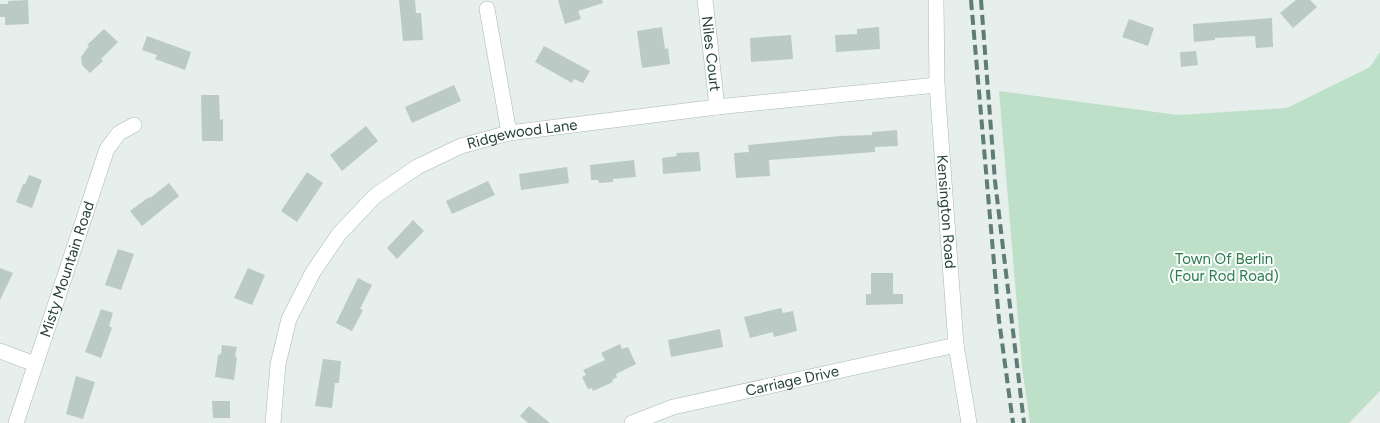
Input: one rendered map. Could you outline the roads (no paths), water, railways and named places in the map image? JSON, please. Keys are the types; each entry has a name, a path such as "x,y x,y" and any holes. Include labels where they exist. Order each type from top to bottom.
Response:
{"street":[{"name":"Niles Court","path":"705,0 718,108"},
{"name":"Kensington Road","path":"936,0 937,86 956,345 969,423"},
{"path":"487,8 509,133"},
{"name":"Ridgewood Lane","path":"273,423 278,364 289,320 313,272 338,234 375,196 417,167 461,146 509,133 718,108 937,86"},
{"name":"Misty Mountain Road","path":"16,423 107,149 120,133 134,125"},
{"name":"Carriage Drive","path":"632,423 673,407 956,345"},
{"path":"0,351 35,364"}],"railway":[{"path":"971,0 999,320 1013,423"},
{"path":"981,0 995,181 1024,423"}],"park label":[{"name":"Town Of Berlin (Four Rod Road)","path":"1224,268"}]}
